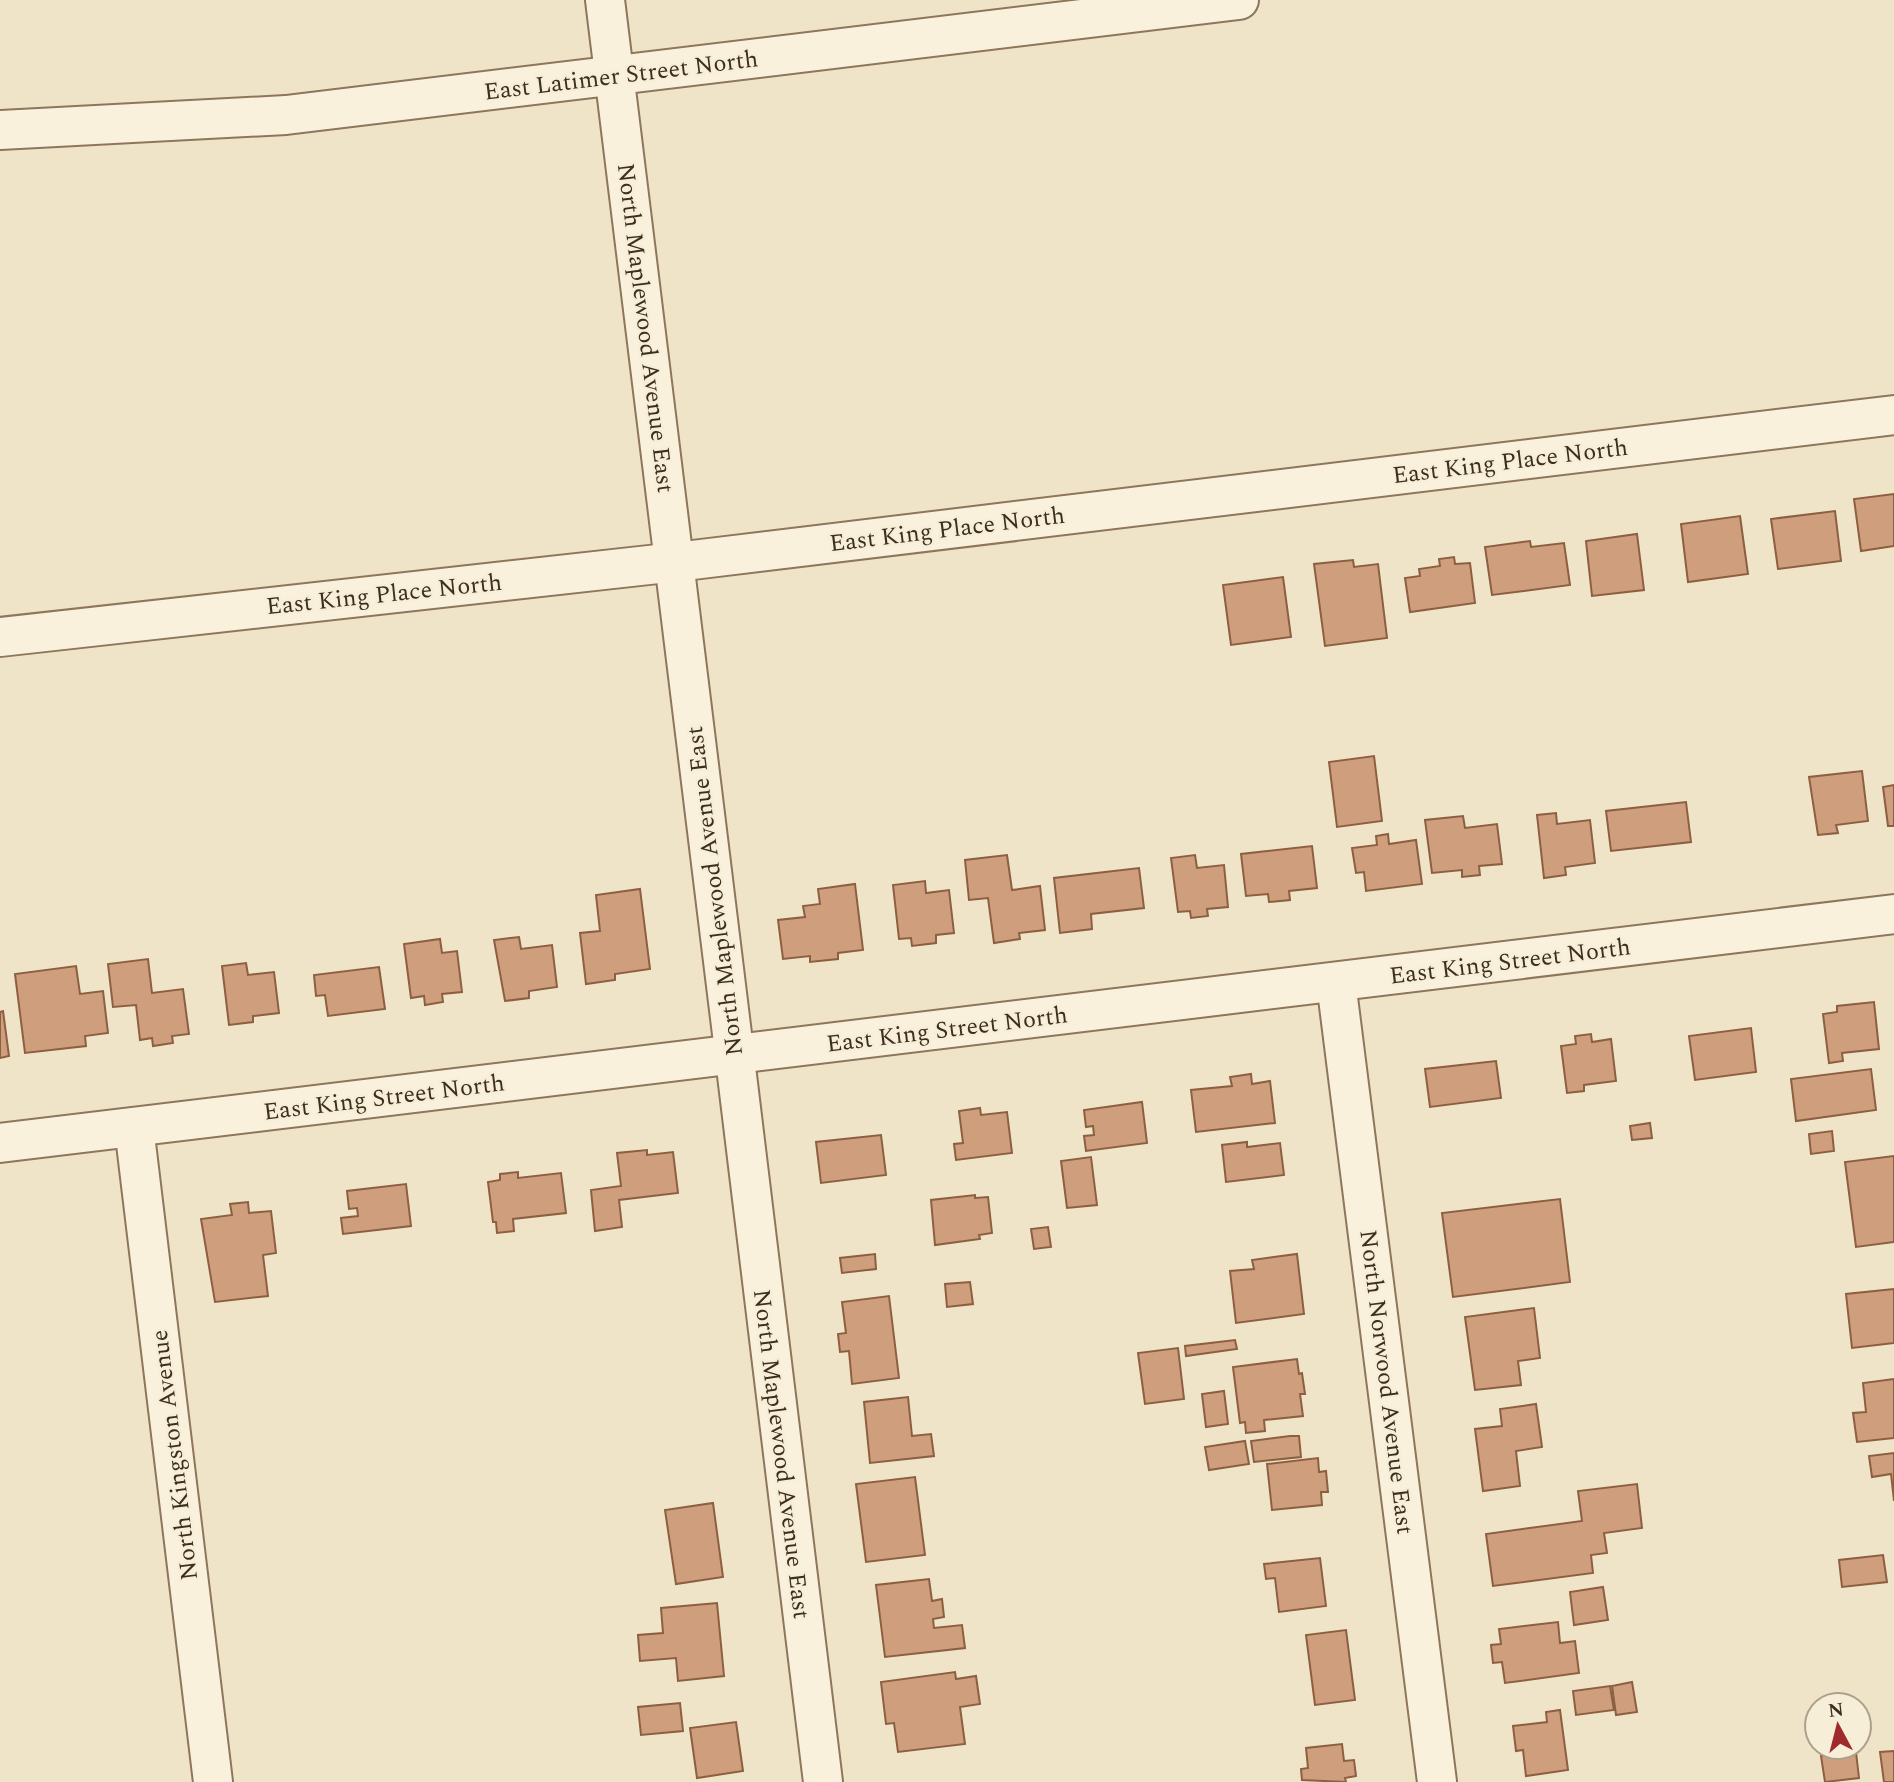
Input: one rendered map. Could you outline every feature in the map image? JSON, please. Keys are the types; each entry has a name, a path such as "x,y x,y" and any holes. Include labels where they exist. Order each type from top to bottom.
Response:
{"street":[{"name":"North Maplewood Avenue East","path":"605,0 676,562 733,1055 823,1782"},
{"name":"East Latimer Street North","path":"0,130 286,115 1240,0"},
{"name":"East King Place North","path":"0,637 676,562 1894,415"},
{"name":"East King Street North","path":"0,1143 1894,914"},
{"name":"North Norwood Avenue East","path":"1336,982 1437,1782"},
{"name":"North Kingston Avenue","path":"134,1127 213,1782"}],"building":[{"path":"1894,494 1894,546 1861,551 1854,499"},
{"path":"1835,511 1841,561 1778,569 1771,519"},
{"path":"1740,516 1748,574 1688,582 1681,524"},
{"path":"1637,534 1644,590 1592,596 1586,541"},
{"path":"1530,541 1531,547 1564,543 1570,585 1492,595 1485,547"},
{"path":"1454,557 1455,564 1470,563 1475,603 1410,612 1405,578 1420,576 1419,569 1440,566 1439,559"},
{"path":"1353,560 1354,567 1378,564 1387,638 1325,646 1314,564"},
{"path":"1283,577 1291,637 1231,645 1223,585"},
{"path":"1374,756 1382,821 1337,827 1329,762"},
{"path":"1862,771 1868,821 1836,825 1838,833 1818,835 1809,777"},
{"path":"1894,785 1894,826 1888,826 1883,787"},
{"path":"1686,802 1691,842 1611,851 1606,811"},
{"path":"1556,813 1557,824 1590,820 1595,863 1565,867 1566,875 1544,878 1537,815"},
{"path":"1463,816 1465,828 1497,824 1502,864 1479,866 1480,875 1462,877 1462,870 1432,873 1425,820"},
{"path":"1388,834 1389,844 1416,840 1422,884 1366,891 1364,872 1356,873 1352,848 1377,845 1376,836"},
{"path":"1312,846 1317,888 1289,891 1290,900 1269,902 1268,894 1246,896 1241,854"},
{"path":"1007,855 1012,890 1040,886 1045,930 1019,933 1020,939 994,943 988,898 969,900 965,860"},
{"path":"1195,855 1197,868 1224,865 1228,907 1207,909 1208,916 1191,918 1190,911 1178,912 1171,858"},
{"path":"1139,868 1144,908 1091,914 1092,929 1060,933 1054,878"},
{"path":"925,881 926,893 949,890 954,933 936,935 936,943 912,946 911,938 899,939 893,885"},
{"path":"855,884 863,950 838,953 838,959 810,962 810,956 783,959 778,920 805,917 803,906 820,904 818,889"},
{"path":"640,889 650,969 615,974 615,980 586,984 580,933 600,931 596,895"},
{"path":"519,937 521,949 552,945 557,987 529,991 529,998 505,1001 494,940"},
{"path":"440,939 442,953 457,951 462,992 442,994 443,1002 425,1005 424,996 411,998 404,944"},
{"path":"148,959 152,993 183,989 189,1034 172,1036 173,1043 153,1046 152,1038 140,1040 136,1005 113,1007 108,964"},
{"path":"246,963 248,975 274,972 279,1013 253,1016 253,1022 229,1025 222,966"},
{"path":"76,966 80,994 103,991 108,1033 85,1036 86,1046 25,1053 15,974"},
{"path":"379,967 385,1009 328,1016 325,995 316,996 314,975"},
{"path":"1874,1002 1879,1049 1842,1053 1843,1061 1829,1063 1823,1014 1837,1012 1837,1006"},
{"path":"3,1011 9,1056 0,1058 0,1012"},
{"path":"1751,1028 1756,1072 1695,1080 1689,1036"},
{"path":"1591,1034 1592,1042 1611,1039 1616,1081 1584,1085 1584,1091 1567,1093 1561,1046 1576,1044 1575,1036"},
{"path":"1496,1061 1501,1098 1430,1107 1425,1069"},
{"path":"1871,1069 1876,1110 1796,1121 1791,1079"},
{"path":"1251,1074 1252,1084 1270,1081 1275,1123 1196,1132 1191,1090 1232,1086 1230,1077"},
{"path":"1142,1102 1147,1143 1086,1151 1084,1136 1094,1135 1093,1126 1086,1127 1084,1110"},
{"path":"980,1108 981,1115 1007,1112 1012,1153 956,1160 954,1144 963,1143 959,1111"},
{"path":"1650,1123 1652,1138 1632,1140 1630,1126"},
{"path":"1832,1131 1834,1151 1811,1154 1809,1134"},
{"path":"881,1135 886,1175 821,1183 816,1142"},
{"path":"1247,1142 1247,1147 1280,1143 1284,1175 1226,1182 1222,1145"},
{"path":"647,1150 647,1155 673,1152 678,1193 619,1200 622,1227 595,1231 591,1190 621,1186 617,1153"},
{"path":"1894,1156 1894,1242 1856,1247 1845,1162"},
{"path":"1091,1157 1097,1205 1067,1208 1061,1161"},
{"path":"518,1172 518,1178 561,1173 566,1213 513,1219 514,1231 497,1233 488,1182 500,1180 500,1174"},
{"path":"406,1184 411,1226 343,1234 341,1218 358,1216 357,1208 349,1209 347,1191"},
{"path":"975,1195 975,1198 988,1197 992,1233 979,1235 980,1239 935,1245 931,1200"},
{"path":"1560,1199 1570,1282 1453,1297 1442,1213"},
{"path":"248,1202 249,1213 271,1211 276,1253 263,1255 268,1296 215,1302 201,1219 232,1215 230,1204"},
{"path":"1048,1227 1051,1247 1034,1249 1031,1229"},
{"path":"875,1254 876,1269 842,1273 840,1258"},
{"path":"1297,1254 1304,1314 1236,1323 1230,1271 1254,1269 1252,1260"},
{"path":"970,1282 973,1304 947,1307 945,1284"},
{"path":"1894,1289 1894,1343 1852,1348 1846,1294"},
{"path":"889,1296 899,1378 852,1384 849,1351 840,1352 838,1334 846,1333 842,1302"},
{"path":"1534,1308 1540,1358 1518,1361 1521,1385 1475,1390 1465,1317"},
{"path":"1235,1340 1237,1349 1186,1356 1185,1346"},
{"path":"1178,1348 1184,1399 1145,1404 1138,1353"},
{"path":"1297,1359 1305,1394 1300,1394 1303,1416 1264,1420 1265,1431 1246,1433 1245,1422 1240,1423 1233,1367"},
{"path":"1894,1379 1894,1438 1857,1442 1853,1413 1866,1412 1863,1383"},
{"path":"1224,1391 1228,1424 1206,1427 1202,1394"},
{"path":"908,1397 912,1436 931,1434 934,1456 870,1463 864,1402"},
{"path":"1536,1404 1542,1447 1516,1451 1520,1486 1483,1491 1475,1429 1502,1426 1500,1409"},
{"path":"1299,1436 1301,1457 1254,1462 1251,1441"},
{"path":"1245,1441 1249,1464 1209,1470 1205,1447"},
{"path":"1894,1453 1894,1501 1891,1474 1872,1477 1869,1456"},
{"path":"1318,1458 1319,1472 1326,1471 1328,1492 1321,1492 1322,1505 1272,1510 1267,1464"},
{"path":"915,1477 925,1555 866,1562 856,1484"},
{"path":"1637,1484 1642,1528 1604,1533 1607,1553 1591,1555 1593,1573 1493,1586 1486,1534 1582,1521 1578,1491"},
{"path":"713,1503 723,1577 676,1584 665,1510"},
{"path":"1883,1555 1887,1582 1842,1587 1839,1560"},
{"path":"1320,1558 1326,1606 1279,1612 1275,1578 1266,1579 1264,1564"},
{"path":"929,1579 932,1601 942,1599 944,1617 933,1619 934,1628 962,1625 965,1648 885,1657 876,1585"},
{"path":"1603,1587 1608,1620 1574,1625 1570,1592"},
{"path":"717,1603 724,1676 678,1681 676,1658 640,1661 638,1635 663,1633 661,1608"},
{"path":"1558,1622 1560,1643 1575,1641 1579,1673 1505,1683 1502,1662 1493,1663 1491,1645 1501,1644 1499,1629"},
{"path":"1346,1630 1355,1700 1315,1705 1306,1635"},
{"path":"955,1672 956,1679 976,1676 980,1704 960,1707 965,1744 898,1752 894,1723 886,1724 881,1682"},
{"path":"1632,1682 1637,1712 1616,1715 1612,1686"},
{"path":"1610,1686 1614,1710 1576,1715 1573,1691"},
{"path":"680,1703 683,1731 641,1735 638,1707"},
{"path":"1560,1710 1568,1770 1526,1776 1523,1750 1516,1751 1513,1726 1547,1722 1546,1712"},
{"path":"736,1722 743,1771 697,1778 690,1728"},
{"path":"1342,1744 1344,1761 1354,1760 1356,1776 1345,1778 1346,1782 1302,1780 1301,1769 1308,1768 1306,1748"},
{"path":"1894,1751 1894,1782 1884,1782 1880,1752"},
{"path":"1822,1761 1857,1761 1859,1778 1825,1782"}]}
